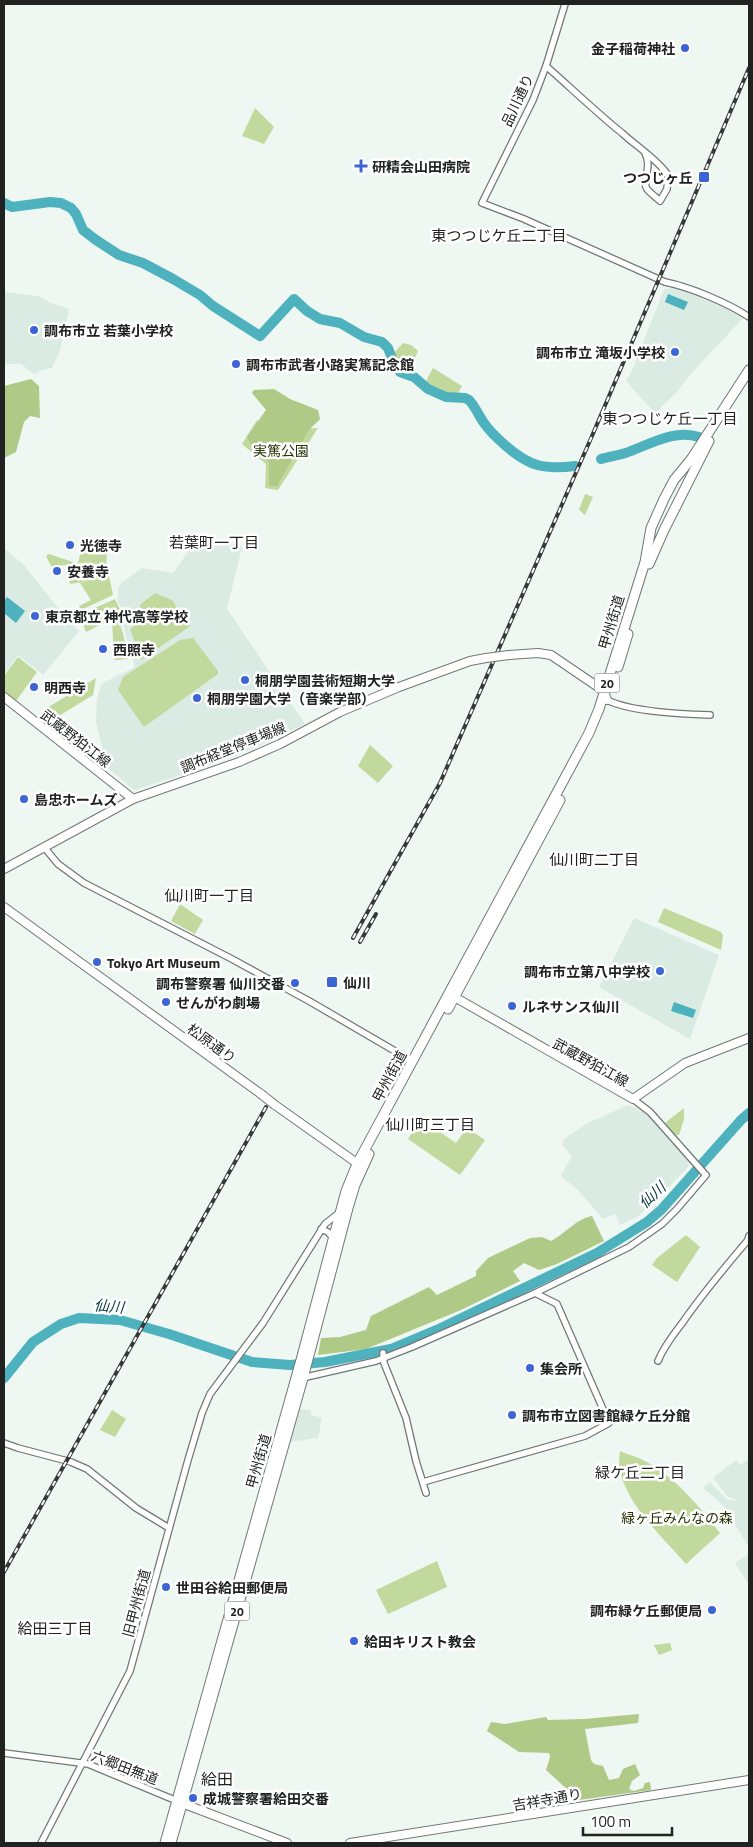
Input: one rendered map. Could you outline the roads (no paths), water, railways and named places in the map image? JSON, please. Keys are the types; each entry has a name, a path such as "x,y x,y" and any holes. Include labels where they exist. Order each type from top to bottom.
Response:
{"highway":[{"name":"甲州街道","path":"606,696 645,562 652,528 664,499 671,484 692,458 749,370"},
{"name":"甲州街道","path":"305,1358 339,1213 346,1191 583,757 606,696 658,542 707,445 749,380"},
{"name":"甲州街道","path":"171,1843 180,1802 360,1166 412,1061 452,995"},
{"name":"甲州街道","path":"165,1843 180,1802"}],"main road":[{"name":"調布経堂停車場線","path":"4,869 133,799 239,762 280,744 340,712 399,687 470,661 529,653 551,656 606,696"},
{"name":"武蔵野狛江線","path":"4,697 133,799"},
{"name":"松原通り","path":"4,907 360,1166"},
{"name":"武蔵野狛江線","path":"452,995 633,1099 686,1062 749,1038"},
{"name":"吉祥寺通り","path":"350,1843 749,1780"},
{"path":"180,1802 287,1843"}],"street":[{"name":"品川通り","path":"565,4 546,66 533,100 482,203 524,219 654,278 676,284 731,307 749,317"},
{"path":"546,66 645,153 654,158 668,175 667,189 660,201 646,188 645,183 649,164 645,153"},
{"path":"606,696 623,706 710,716"},
{"path":"44,847 58,864 84,884 230,958 412,1061"},
{"path":"300,1375 383,1356 535,1293 629,1247 646,1236 677,1209 705,1174 650,1112 633,1099"},
{"path":"333,1238 328,1232 321,1229 329,1219 348,1208"},
{"name":"旧甲州街道","path":"40,1843 130,1671 202,1413 210,1394 232,1362 263,1323 321,1229"},
{"path":"658,1360 691,1309 748,1240 749,1236"},
{"path":"423,1482 585,1436 609,1423 557,1304 535,1293"},
{"path":"383,1356 406,1418 426,1493"},
{"path":"4,1443 71,1462 87,1469 136,1508 169,1528"},
{"name":"六郷田無道","path":"4,1753 88,1764 180,1802"}],"water":[{"path":"668,294 688,302 684,310 665,302"},
{"path":"7,597 25,611 16,623 4,613 4,601"},
{"path":"674,1002 696,1010 693,1018 671,1011"}],"waterway":[{"path":"4,203 12,207 50,202 61,203 71,208 76,214 83,230 96,240 119,255 143,263 173,279 260,336 294,299 307,311 320,319 340,323 364,337 382,342 388,348 394,364 400,372 414,377 428,389 446,397 469,400 491,432 522,458 546,467 575,466"},
{"path":"601,459 628,452 673,436 690,435 699,437"},
{"name":"仙川","path":"4,1378 33,1342 61,1324 79,1318 120,1320 169,1334 252,1362 290,1365 325,1362 391,1349 441,1328 597,1253 647,1222 661,1210 749,1113"}],"railway":[{"path":"353,938 440,783 592,436 749,68"},
{"path":"360,942 376,914"},
{"path":"4,1572 266,1107"}],"place":[{"name":"金子稲荷神社","path":"685,48"},
{"name":"研精会山田病院","path":"361,166"},
{"name":"つつじヶ丘","path":"704,177"},
{"name":"調布市立 若葉小学校","path":"34,330"},
{"name":"調布市立 滝坂小学校","path":"675,352"},
{"name":"調布市武者小路実篤記念館","path":"236,364"},
{"name":"光徳寺","path":"70,545"},
{"name":"安養寺","path":"57,571"},
{"name":"東京都立 神代高等学校","path":"35,616"},
{"name":"西照寺","path":"103,649"},
{"name":"桐朋学園芸術短期大学","path":"245,680"},
{"name":"明西寺","path":"34,687"},
{"name":"桐朋学園大学（音楽学部）","path":"197,698"},
{"name":"島忠ホームズ","path":"24,799"},
{"name":"Tokyo Art Museum","path":"97,962"},
{"name":"調布市立第八中学校","path":"660,971"},
{"name":"仙川","path":"332,982"},
{"name":"調布警察署 仙川交番","path":"295,983"},
{"name":"せんがわ劇場","path":"166,1002"},
{"name":"ルネサンス仙川","path":"512,1006"},
{"name":"集会所","path":"530,1368"},
{"name":"調布市立図書館緑ケ丘分館","path":"512,1415"},
{"name":"世田谷給田郵便局","path":"166,1587"},
{"name":"調布緑ケ丘郵便局","path":"712,1610"},
{"name":"給田キリスト教会","path":"354,1641"},
{"name":"成城警察署給田交番","path":"193,1798"}],"district":[{"name":"東つつじケ丘二丁目","path":"499,235"},
{"name":"東つつじケ丘一丁目","path":"670,418"},
{"name":"若葉町一丁目","path":"214,542"},
{"name":"仙川町二丁目","path":"594,859"},
{"name":"仙川町一丁目","path":"209,895"},
{"name":"仙川町三丁目","path":"430,1124"},
{"name":"緑ケ丘二丁目","path":"640,1472"},
{"name":"給田三丁目","path":"55,1628"},
{"name":"給田","path":"217,1779"}],"park label":[{"name":"実篤公園","path":"281,450"},
{"name":"緑ヶ丘みんなの森","path":"677,1517"}]}
